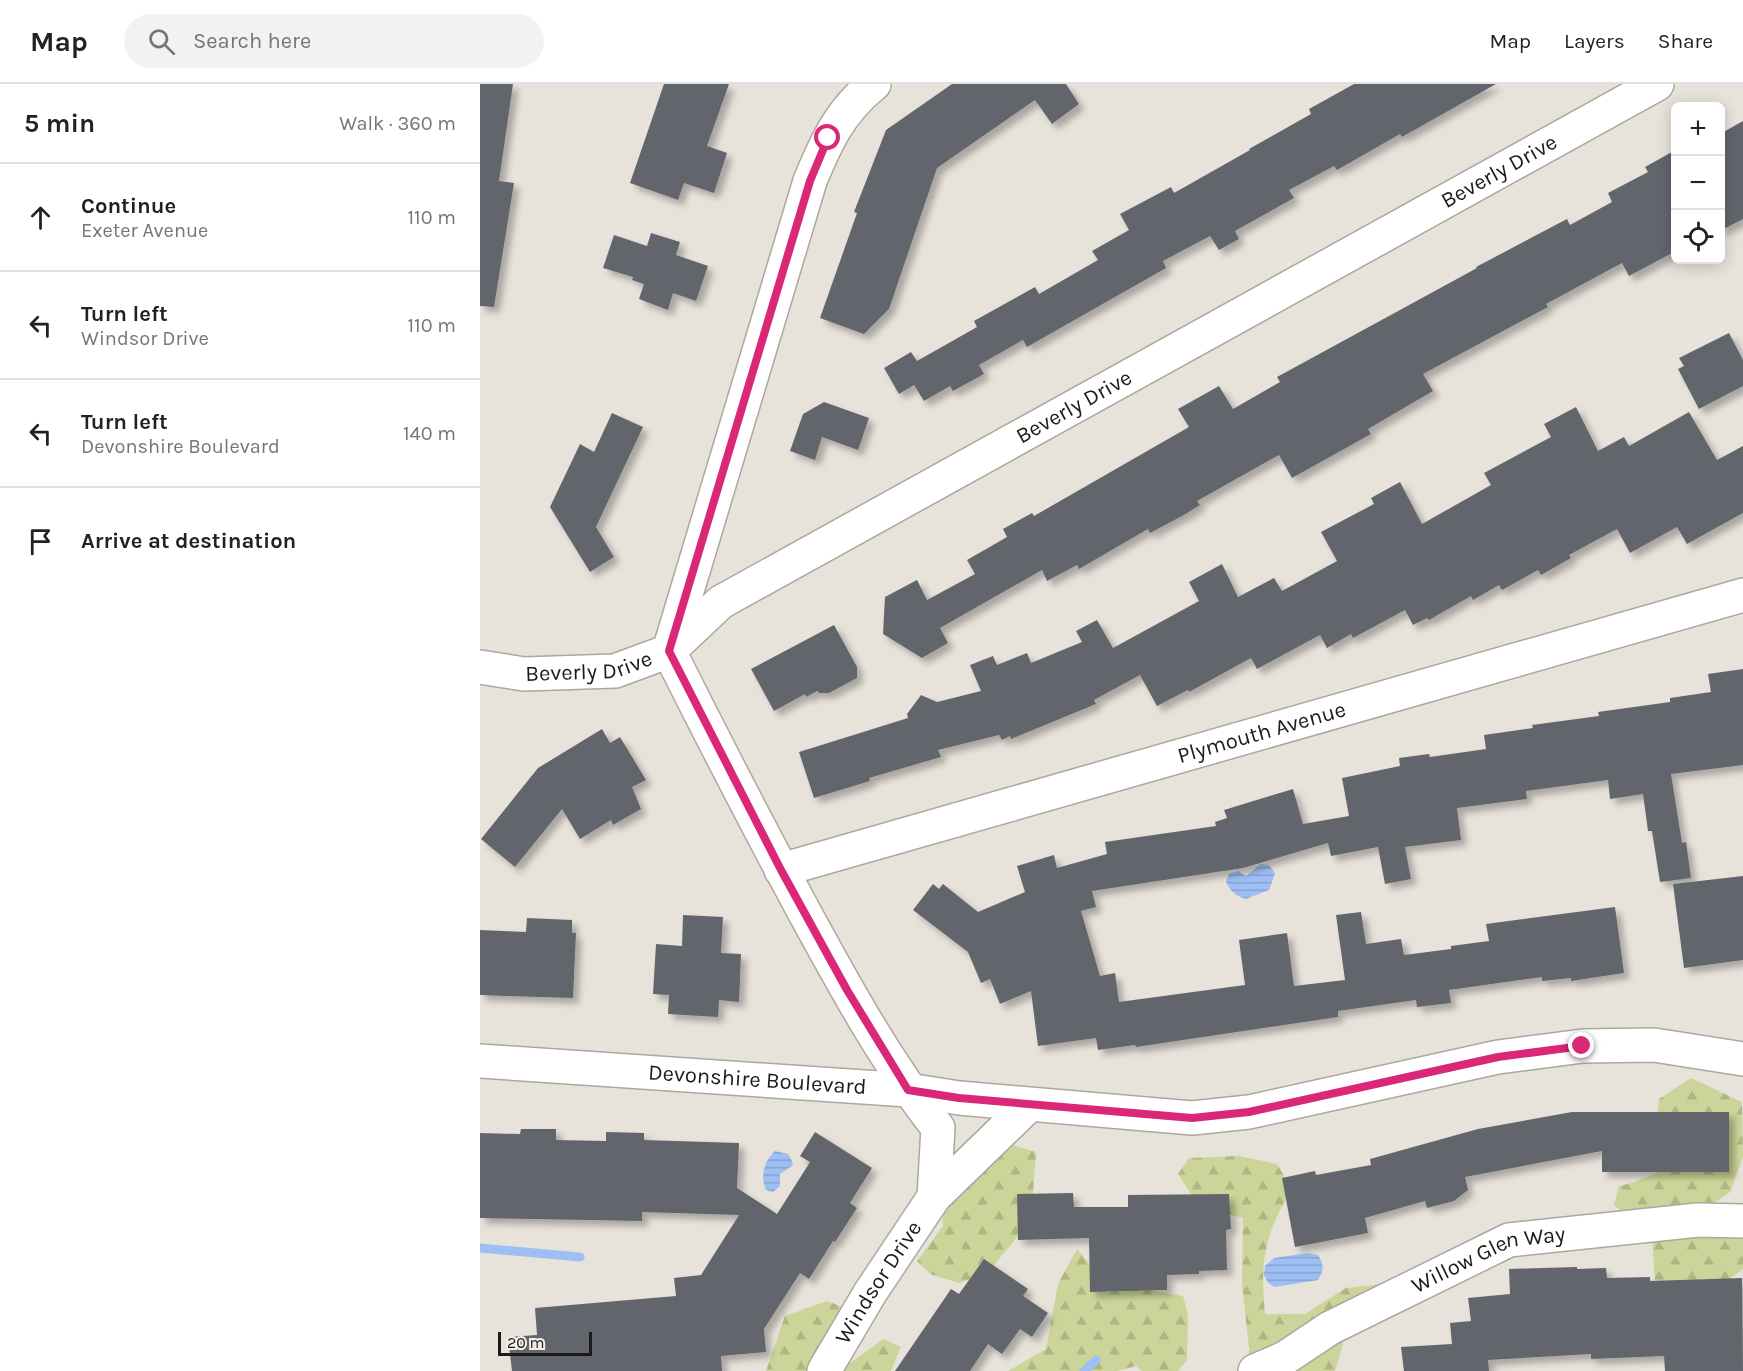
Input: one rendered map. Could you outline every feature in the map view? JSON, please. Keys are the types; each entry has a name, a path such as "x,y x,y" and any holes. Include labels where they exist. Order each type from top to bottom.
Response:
{"street":[{"path":"669,651 810,181 828,138 858,96 874,84"},
{"name":"Beverly Drive","path":"480,667 524,674 615,672 669,651 721,602 1658,84"},
{"name":"Plymouth Avenue","path":"781,870 1743,595"},
{"name":"Windsor Drive","path":"669,651 781,870 847,990 908,1090 938,1128 934,1197"},
{"name":"Devonshire Boulevard","path":"480,1060 908,1090 1029,1105 1192,1118 1249,1112 1498,1057 1582,1046 1654,1045 1743,1059"},
{"name":"Windsor Drive","path":"824,1371 870,1293 934,1197 1029,1105"},
{"name":"Willow Glen Way","path":"1255,1371 1285,1358 1330,1328 1509,1240 1698,1220 1743,1221"}],"green space":[{"path":"1691,1078 1742,1102 1743,1157 1730,1192 1707,1208 1743,1234 1743,1269 1713,1291 1656,1296 1652,1237 1614,1205 1619,1186 1679,1164 1655,1138 1659,1099"},
{"path":"1012,1145 1036,1152 1031,1220 986,1275 959,1283 930,1274 917,1261 943,1226 942,1205"},
{"path":"1239,1156 1277,1164 1292,1189 1275,1220 1266,1249 1263,1279 1265,1314 1305,1314 1346,1288 1381,1284 1384,1314 1358,1334 1342,1307 1329,1313 1343,1344 1335,1371 1262,1371 1250,1357 1242,1284 1243,1218 1199,1206 1178,1174 1189,1158"},
{"path":"1077,1249 1105,1282 1183,1296 1188,1315 1187,1360 1178,1371 1142,1371 1136,1366 1117,1371 1008,1371 1046,1349 1058,1284"},
{"path":"827,1301 858,1313 850,1363 883,1339 901,1347 891,1371 766,1371 785,1316"}],"water":[{"path":"1261,864 1269,865 1275,873 1269,890 1246,899 1232,891 1226,882 1229,874 1238,871 1246,876"},
{"path":"775,1151 788,1154 793,1163 780,1174 780,1186 773,1192 766,1190 763,1174 768,1159"},
{"path":"1308,1253 1318,1255 1321,1262 1322,1270 1318,1280 1275,1287 1268,1283 1264,1275 1265,1266 1274,1258"}],"building":[{"path":"480,84 513,84 499,181 514,183 494,307 480,306"},
{"path":"664,84 729,84 707,146 727,153 714,193 684,183 678,200 630,183"},
{"path":"952,84 1066,84 1079,104 1052,124 1035,100 937,168 889,309 864,334 820,318 857,213 854,212 886,130"},
{"path":"1354,84 1496,84 1402,137 1400,134 1337,170 1334,166 1289,190 1294,198 1235,231 1239,239 1219,250 1210,236 1163,261 1166,268 1027,347 1023,340 979,365 984,374 953,391 950,386 924,401 914,385 899,394 884,368 911,352 917,361 977,327 974,321 1035,287 1039,294 1098,260 1092,251 1129,230 1120,214 1171,187 1174,193 1311,114 1309,109"},
{"path":"1743,121 1743,219 1725,228 1725,156 1725,131"},
{"path":"1671,153 1671,254 1629,276 1622,263 1546,304 1548,307 1423,374 1433,391 1368,429 1371,434 1292,478 1279,455 1197,501 1200,505 1184,515 1150,533 1148,529 1079,569 1077,565 1047,581 1042,570 940,628 948,643 922,658 883,634 885,597 917,580 927,600 975,574 967,560 1007,537 1003,529 1032,513 1034,516 1189,427 1178,409 1219,386 1233,409 1280,382 1277,377 1476,267 1567,219 1570,225 1612,202 1608,193 1648,172 1645,167"},
{"path":"651,233 680,242 676,255 708,266 696,301 673,293 668,310 639,299 644,284 632,280 633,277 603,268 614,235 647,246"},
{"path":"1729,333 1743,360 1743,386 1699,409 1678,369 1684,366 1679,358"},
{"path":"824,402 869,418 858,450 822,437 815,460 790,451 803,414"},
{"path":"1576,407 1598,451 1624,437 1629,446 1689,412 1717,460 1743,446 1743,513 1687,544 1677,527 1630,553 1617,529 1569,555 1571,558 1541,575 1538,570 1502,590 1499,585 1473,600 1471,596 1429,620 1427,618 1413,625 1405,610 1353,638 1351,634 1327,648 1320,635 1257,669 1251,658 1189,692 1188,690 1157,706 1140,675 1094,700 1096,704 1011,739 1010,736 1002,740 999,735 938,750 941,757 869,778 870,781 814,798 799,752 908,718 907,714 921,695 937,702 981,691 970,665 993,656 997,665 1027,653 1031,663 1082,642 1076,631 1097,620 1113,648 1199,601 1189,582 1222,564 1238,597 1274,578 1282,591 1337,561 1321,532 1374,504 1371,498 1400,482 1422,524 1491,485 1484,473 1551,437 1544,424"},
{"path":"612,413 643,427 596,527 614,557 590,572 550,507 580,444 594,452"},
{"path":"834,625 857,667 857,678 829,693 817,691 806,697 805,694 774,711 751,669"},
{"path":"1743,669 1743,765 1671,774 1682,843 1686,842 1691,878 1660,882 1652,831 1648,831 1643,794 1610,799 1608,780 1526,791 1527,799 1457,808 1461,840 1405,847 1411,879 1385,884 1378,847 1331,856 1328,843 1243,868 1092,891 1096,907 1081,911 1100,976 1115,973 1119,1002 1245,985 1239,940 1287,933 1294,986 1345,980 1336,915 1361,912 1366,944 1401,939 1404,955 1489,941 1486,924 1615,907 1624,973 1571,981 1571,978 1542,981 1542,977 1449,990 1451,1003 1417,1007 1416,1000 1338,1011 1338,1017 1136,1047 1135,1045 1098,1050 1096,1038 1038,1046 1031,991 1000,1004 990,979 981,983 968,952 913,910 933,884 939,889 943,884 978,912 1025,892 1017,866 1054,855 1057,868 1107,854 1105,842 1216,826 1215,822 1227,818 1224,810 1293,789 1303,824 1349,816 1342,778 1400,766 1399,758 1429,754 1430,757 1486,749 1484,735 1533,728 1532,725 1599,716 1598,712 1670,702 1670,698 1711,692 1708,674"},
{"path":"602,729 610,743 620,737 646,780 632,787 641,809 613,825 611,820 580,839 562,809 515,867 481,839 538,768"},
{"path":"1743,876 1743,960 1684,968 1673,884"},
{"path":"683,915 723,917 721,953 741,954 739,1002 719,1000 718,1017 668,1014 669,995 653,994 656,944 682,946"},
{"path":"527,918 572,920 572,933 576,933 573,998 480,995 480,930 526,932"},
{"path":"1572,1112 1729,1112 1729,1172 1602,1172 1602,1151 1465,1177 1468,1190 1454,1201 1427,1208 1425,1201 1365,1218 1368,1233 1295,1247 1282,1178 1315,1171 1316,1175 1371,1165 1370,1159 1478,1129"},
{"path":"521,1129 556,1129 556,1140 606,1141 606,1132 644,1133 644,1140 739,1143 737,1188 777,1214 810,1162 800,1156 815,1132 872,1168 850,1203 857,1208 835,1242 833,1241 809,1279 800,1273 764,1329 766,1352 721,1356 722,1371 512,1371 508,1337 537,1335 535,1308 676,1296 674,1278 701,1275 739,1215 642,1212 642,1221 480,1218 480,1133 520,1134"},
{"path":"1073,1193 1074,1207 1128,1207 1128,1195 1229,1194 1231,1229 1226,1230 1227,1270 1167,1275 1167,1290 1090,1292 1089,1238 1018,1240 1017,1194"},
{"path":"984,1259 1028,1289 1023,1296 1048,1313 1032,1337 1020,1329 1002,1354 988,1344 970,1371 895,1371 951,1289 959,1294"},
{"path":"1577,1267 1577,1269 1606,1268 1607,1278 1650,1277 1650,1281 1742,1278 1743,1371 1665,1371 1664,1356 1591,1359 1591,1354 1488,1360 1489,1371 1404,1371 1401,1347 1452,1344 1450,1323 1471,1321 1468,1298 1510,1294 1509,1269"}],"waterway":[{"path":"480,1248 580,1257"},
{"path":"1084,1371 1096,1360"}],"route":[{"path":"828,138 810,181 669,651 747,807 812,927 847,990 908,1090 959,1098 1192,1118 1249,1112 1498,1057 1582,1046"}]}
